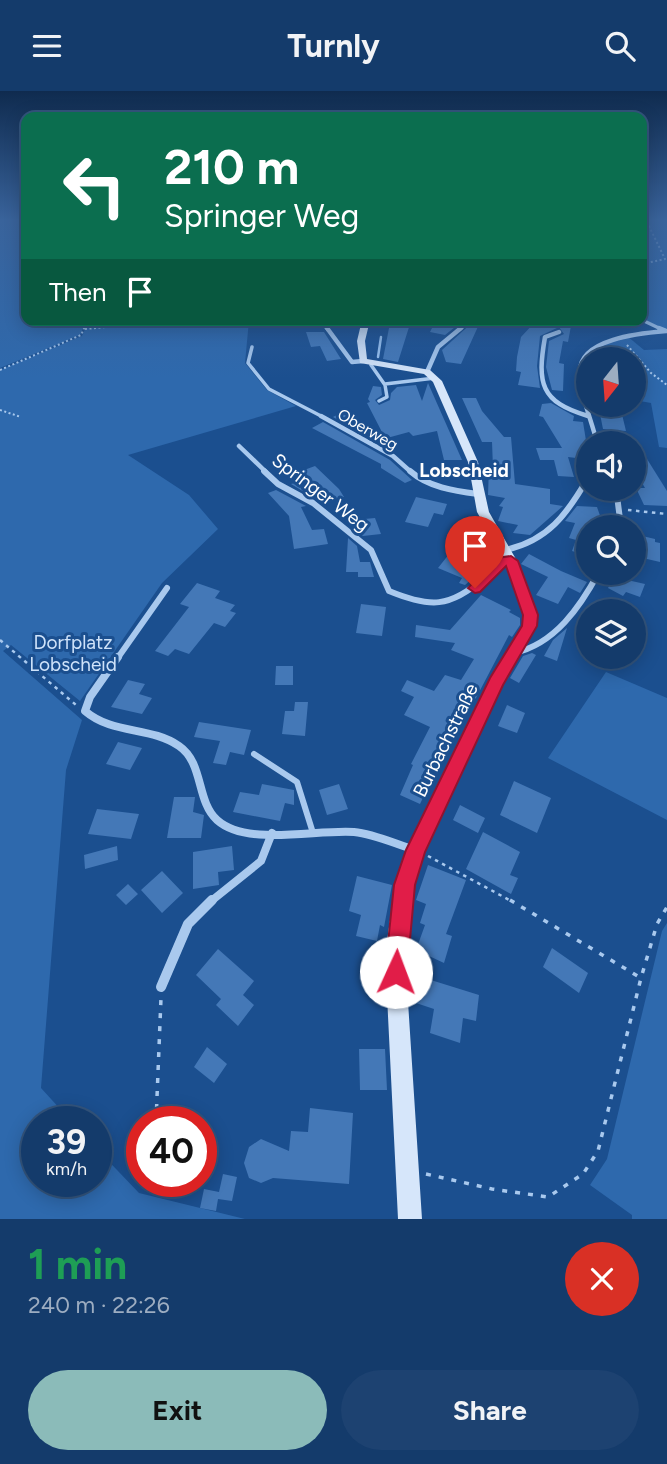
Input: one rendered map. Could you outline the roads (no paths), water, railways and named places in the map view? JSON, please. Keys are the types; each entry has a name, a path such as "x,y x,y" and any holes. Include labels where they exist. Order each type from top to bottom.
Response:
{"street":[{"path":"647,322 666,331"},
{"path":"325,326 352,362 431,375 438,347 464,326"},
{"path":"365,326 362,341 367,363"},
{"path":"598,347 615,339 666,331"},
{"path":"559,332 545,337 542,355 544,393 556,406 576,412"},
{"name":"Burbachstraße","path":"410,1219 396,955 404,885 415,850 513,653 530,626 530,615 508,556 483,512 473,462 431,375"},
{"name":"Oberweg","path":"321,416 393,456 418,478 449,490 478,494"},
{"name":"Springer Weg","path":"239,446 278,484 313,503 371,550 389,591 409,601 433,605 454,602 475,588 508,556 539,539 565,519 576,499"},
{"path":"513,653 525,652 571,619 591,585"},
{"path":"167,588 90,697 85,711 94,721 109,729 170,741 182,747 202,780 215,818 233,830 272,833 356,832 415,850"},
{"path":"162,987 192,918 256,869 271,844 272,833"}],"lane":[{"path":"253,347 248,363 269,389 321,416"},
{"path":"367,363 385,384 387,397 379,401"},
{"path":"385,384 431,375"},
{"path":"254,754 297,782 313,833"}],"waterway":[{"path":"378,357 381,337"}],"district":[{"name":"Lobscheid","path":"464,470"}],"park label":[{"name":"Dorfplatz Lobscheid","path":"73,653"}]}
